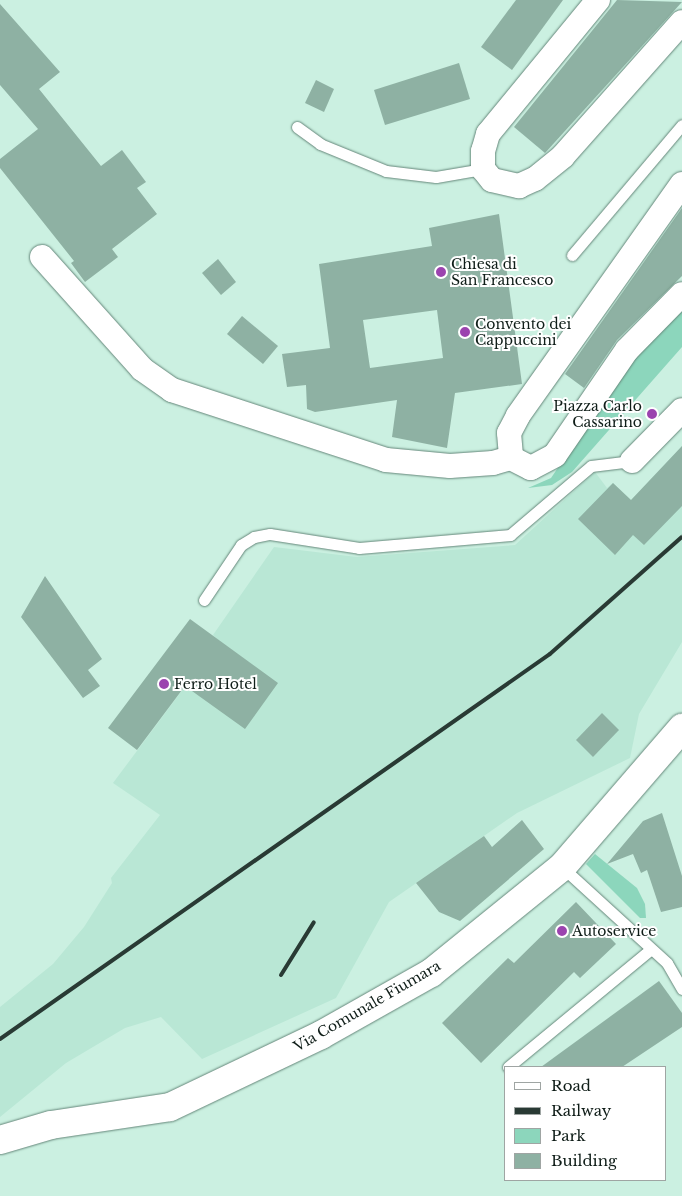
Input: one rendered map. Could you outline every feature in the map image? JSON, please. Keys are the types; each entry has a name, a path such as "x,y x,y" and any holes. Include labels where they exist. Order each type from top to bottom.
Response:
{"street":[{"path":"598,0 488,134 483,151 483,169 492,180 504,185 519,186 535,179 610,107 682,22"},
{"path":"511,458 509,433 518,416 682,184"},
{"path":"42,257 142,369 172,390 386,460 450,466 493,463 511,458 531,468 555,456 627,350 682,294"},
{"path":"632,461 682,410"},
{"name":"Via Comunale Fiumara","path":"0,1140 51,1125 170,1107 312,1039 431,972 562,867 682,728"}],"lane":[{"path":"572,255 682,124"},
{"path":"298,128 320,144 386,171 436,177 483,169"},
{"path":"204,600 242,545 254,537 270,534 360,548 510,535 591,466 632,461"},
{"path":"562,867 667,963 682,989"},
{"path":"509,1066 651,949"}],"shaded area":[{"path":"682,446 682,642 639,714 630,758 517,813 389,902 336,998 202,1059 161,1017 125,1028 66,1063 0,1117 0,1007 53,964 84,927 112,883 111,878 160,815 113,783 219,641 213,635 274,547 357,557 515,545 595,472 607,488 613,483 633,502"}],"green space":[{"path":"682,310 682,347 572,472 552,485 528,488 551,478 628,364"},
{"path":"595,854 637,888 645,904 646,918 640,918 586,864"}],"building":[{"path":"516,0 563,0 512,70 481,47"},
{"path":"617,0 682,2 545,153 514,127"},
{"path":"0,4 60,72 39,89 101,166 122,150 146,182 137,188 157,214 112,249 118,257 85,282 71,263 74,261 0,168 0,159 38,129 0,85"},
{"path":"459,63 470,99 385,125 374,90"},
{"path":"316,80 334,89 324,112 305,103"},
{"path":"682,208 682,276 617,340 584,388 565,374"},
{"path":"499,214 522,384 455,393 447,448 392,437 397,400 315,412 307,409 306,385 287,387 282,354 330,348 319,264 432,246 429,228","holes":["437,310 443,358 370,368 363,320"]},
{"path":"218,259 236,282 221,295 202,273"},
{"path":"242,316 278,346 263,364 227,334"},
{"path":"682,446 682,506 644,545 633,535 615,555 578,519 613,483 631,500"},
{"path":"45,576 102,659 88,670 100,686 83,698 21,617"},
{"path":"190,619 278,683 245,729 185,686 137,750 108,728"},
{"path":"602,713 619,730 593,757 576,740"},
{"path":"662,813 682,876 682,907 661,912 647,870 641,873 633,854 607,864 643,821"},
{"path":"522,820 544,849 460,921 439,912 416,883 484,836 492,847"},
{"path":"576,902 616,944 580,978 574,972 481,1063 442,1023 508,958 514,963"},
{"path":"659,981 682,1013 682,1027 624,1066 542,1066"}],"railway":[{"path":"0,1039 550,654 682,537"},
{"path":"281,975 314,922"}],"place":[{"name":"Chiesa di San Francesco","path":"441,272"},
{"name":"Convento dei Cappuccini","path":"465,332"},
{"name":"Piazza Carlo Cassarino","path":"652,414"},
{"name":"Ferro Hotel","path":"164,684"},
{"name":"Autoservice","path":"562,931"}]}
